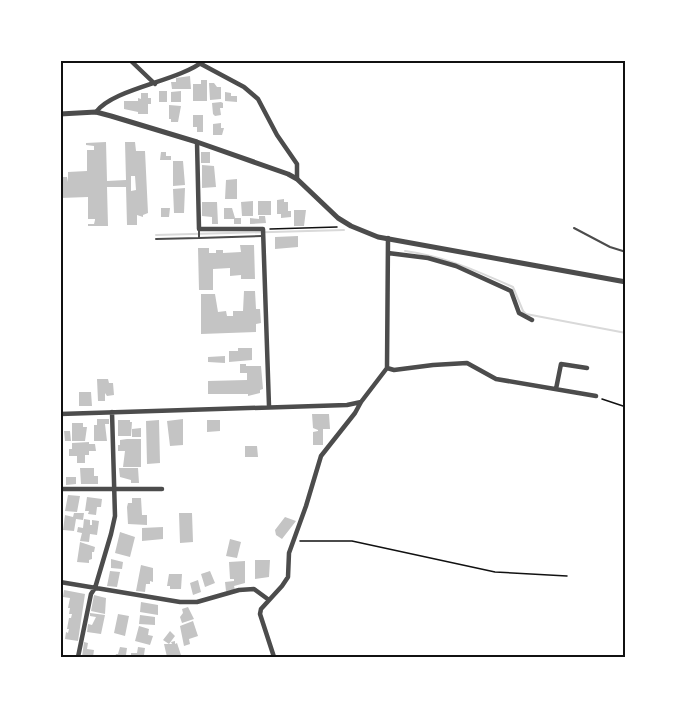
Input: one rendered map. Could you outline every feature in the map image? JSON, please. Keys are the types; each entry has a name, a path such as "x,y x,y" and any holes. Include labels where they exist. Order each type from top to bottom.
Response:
{"street":[{"path":"130,60 155,84"},
{"path":"96,112 102,104 115,97 155,84 203,62 244,87 258,99 277,135 297,164 297,179"},
{"path":"60,114 96,112 265,165 297,179 338,218 378,237 626,282"},
{"path":"197,142 199,233 264,233 269,406"},
{"path":"274,657 260,614 288,577 289,553 321,456 355,414 361,402 387,368 388,238"},
{"path":"388,253 428,258 456,266 511,291 519,313 532,320"},
{"path":"387,368 394,370 425,365 467,363 496,379 596,396"},
{"path":"556,389 561,364 587,368"},
{"path":"60,414 347,405 361,402"},
{"path":"78,657 91,594 95,588 115,516 112,412"},
{"path":"60,489 162,489"},
{"path":"60,582 180,602 197,602 239,590 254,589 269,600"}],"lane":[{"path":"573,228 610,247 626,252"},
{"path":"156,239 199,233 264,233"}],"path":[{"path":"264,233 351,226"},
{"path":"596,396 626,407"},
{"path":"293,541 352,541 495,572 567,576"}],"building":[{"path":"190,76 191,89 172,89 171,82 176,82 176,78"},
{"path":"201,80 207,80 207,101 193,101 193,84 201,84"},
{"path":"209,83 221,87 221,99 210,100"},
{"path":"159,91 167,91 167,102 159,102"},
{"path":"181,91 181,102 171,102 171,92"},
{"path":"225,92 231,93 231,96 237,96 237,102 225,101"},
{"path":"141,93 148,93 148,98 151,98 151,104 148,104 148,114 138,114 138,112 124,109 124,101 138,101 138,98 141,99"},
{"path":"221,102 223,108 220,108 221,115 215,116 212,103"},
{"path":"169,105 181,106 178,122 171,122 169,119"},
{"path":"193,115 203,115 203,132 197,132 197,127 193,127"},
{"path":"221,123 221,128 224,128 222,135 213,135 213,124"},
{"path":"106,142 107,181 126,180 125,142 135,142 136,151 145,151 148,213 143,217 137,215 137,225 127,225 126,187 107,187 108,226 88,226 88,224 94,224 95,219 88,219 88,197 60,198 61,177 67,177 68,182 68,172 87,171 87,150 94,150 94,146 86,145 86,143","holes":["131,176 135,176 136,190 131,191"]},
{"path":"161,152 166,152 166,156 171,156 171,160 160,160"},
{"path":"201,152 210,152 210,163 201,163"},
{"path":"173,161 183,161 185,185 173,186"},
{"path":"202,165 214,166 216,187 202,188"},
{"path":"237,179 237,199 225,199 226,180"},
{"path":"185,188 184,213 174,213 173,189"},
{"path":"284,199 284,202 288,202 291,217 281,218 281,214 277,214 277,200"},
{"path":"253,201 253,216 242,216 241,202"},
{"path":"258,201 271,201 271,215 258,215"},
{"path":"202,202 217,202 218,224 212,224 212,217 202,216"},
{"path":"161,208 170,208 169,217 161,217"},
{"path":"224,208 232,208 235,218 241,218 241,224 234,224 234,219 224,219"},
{"path":"294,210 306,210 304,226 294,226"},
{"path":"259,216 265,216 266,223 250,224 250,218 259,219"},
{"path":"298,236 298,247 275,249 275,237"},
{"path":"240,245 254,245 255,279 241,279 241,275 230,276 230,268 213,269 213,290 199,290 198,248 209,248 209,253 216,253 216,250 223,250 223,253 241,252"},
{"path":"244,291 255,291 256,309 260,309 261,323 256,324 256,332 201,334 201,294 215,294 218,312 226,311 227,316 233,316 233,311 243,311"},
{"path":"238,348 252,348 252,360 229,362 229,351 238,351"},
{"path":"225,356 225,363 208,362 208,357"},
{"path":"240,364 261,366 263,389 260,393 248,396 248,394 208,394 208,381 247,380 247,373 240,373"},
{"path":"97,379 108,379 109,383 113,383 114,395 107,396 105,393 105,401 98,401"},
{"path":"79,392 91,392 92,406 79,406"},
{"path":"312,414 329,414 330,429 323,429 323,445 313,445 313,432 318,430 313,428"},
{"path":"97,419 109,419 109,424 105,424 107,441 94,441 94,425 97,425"},
{"path":"183,419 183,445 170,446 167,421"},
{"path":"118,420 132,422 131,436 118,436"},
{"path":"159,420 160,463 147,464 146,421"},
{"path":"207,420 220,420 220,431 207,432"},
{"path":"72,423 83,423 83,427 87,427 85,441 72,441"},
{"path":"141,428 141,437 132,437 132,429"},
{"path":"64,431 70,431 71,441 65,441"},
{"path":"141,439 141,467 123,467 125,451 118,451 118,445 120,445 120,440"},
{"path":"89,442 89,444 95,444 96,451 89,451 89,455 85,455 85,463 77,463 77,456 69,456 72,443"},
{"path":"245,446 257,446 258,457 245,457"},
{"path":"80,468 94,468 94,476 98,476 98,484 81,484"},
{"path":"119,468 138,468 139,483 131,483 131,480 120,477"},
{"path":"66,477 76,477 76,484 66,485"},
{"path":"68,495 80,496 77,512 65,511"},
{"path":"87,497 102,499 101,507 97,507 96,515 85,511"},
{"path":"132,498 141,498 142,515 147,515 147,525 128,524 127,507 128,503 132,503"},
{"path":"74,513 84,513 83,520 76,519 74,531 63,530 65,515 73,517"},
{"path":"179,513 192,513 193,542 180,543"},
{"path":"285,517 296,521 282,539 276,535 275,530"},
{"path":"84,519 90,520 90,525 92,525 92,520 99,521 97,535 90,534 89,542 80,541 82,533 77,532 78,527 83,528"},
{"path":"163,527 163,539 142,541 142,528"},
{"path":"120,532 135,537 130,557 115,553"},
{"path":"230,539 241,542 237,558 226,556"},
{"path":"80,542 95,547 89,563 77,562"},
{"path":"111,559 123,562 122,569 111,568"},
{"path":"255,560 270,560 269,577 255,579"},
{"path":"245,561 245,583 234,586 235,590 226,591 225,582 234,581 230,579 229,562"},
{"path":"141,565 153,568 153,582 146,584 145,592 136,591"},
{"path":"110,571 120,572 117,587 107,586"},
{"path":"210,571 215,583 205,587 201,574"},
{"path":"169,574 182,574 181,589 170,589 170,586 167,586"},
{"path":"198,580 201,592 193,595 190,583"},
{"path":"64,590 85,594 78,641 65,639 69,629 67,629 69,618 72,614 69,614 70,608 68,608 70,598 63,597"},
{"path":"94,595 106,598 105,614 91,611"},
{"path":"141,602 158,605 158,615 140,612"},
{"path":"188,607 194,619 182,623 180,617 183,613 182,609"},
{"path":"90,613 105,615 101,634 87,632 88,624 92,625 96,617 90,616"},
{"path":"118,614 129,616 125,636 114,633"},
{"path":"140,615 155,617 155,625 139,624"},
{"path":"193,621 198,636 189,639 190,644 184,646 180,626"},
{"path":"139,626 149,629 148,635 153,636 150,645 135,641"},
{"path":"170,631 175,636 169,644 163,640"},
{"path":"175,641 181,655 167,657 164,644 172,644 171,642"},
{"path":"84,642 88,643 87,649 94,650 93,657 82,657"},
{"path":"120,647 127,648 126,655 115,657 118,654"},
{"path":"138,647 145,648 144,655 131,657 131,653 137,653"}],"waterway":[{"path":"156,235 344,230"},
{"path":"405,251 447,260 513,287 526,314 626,333"}]}
